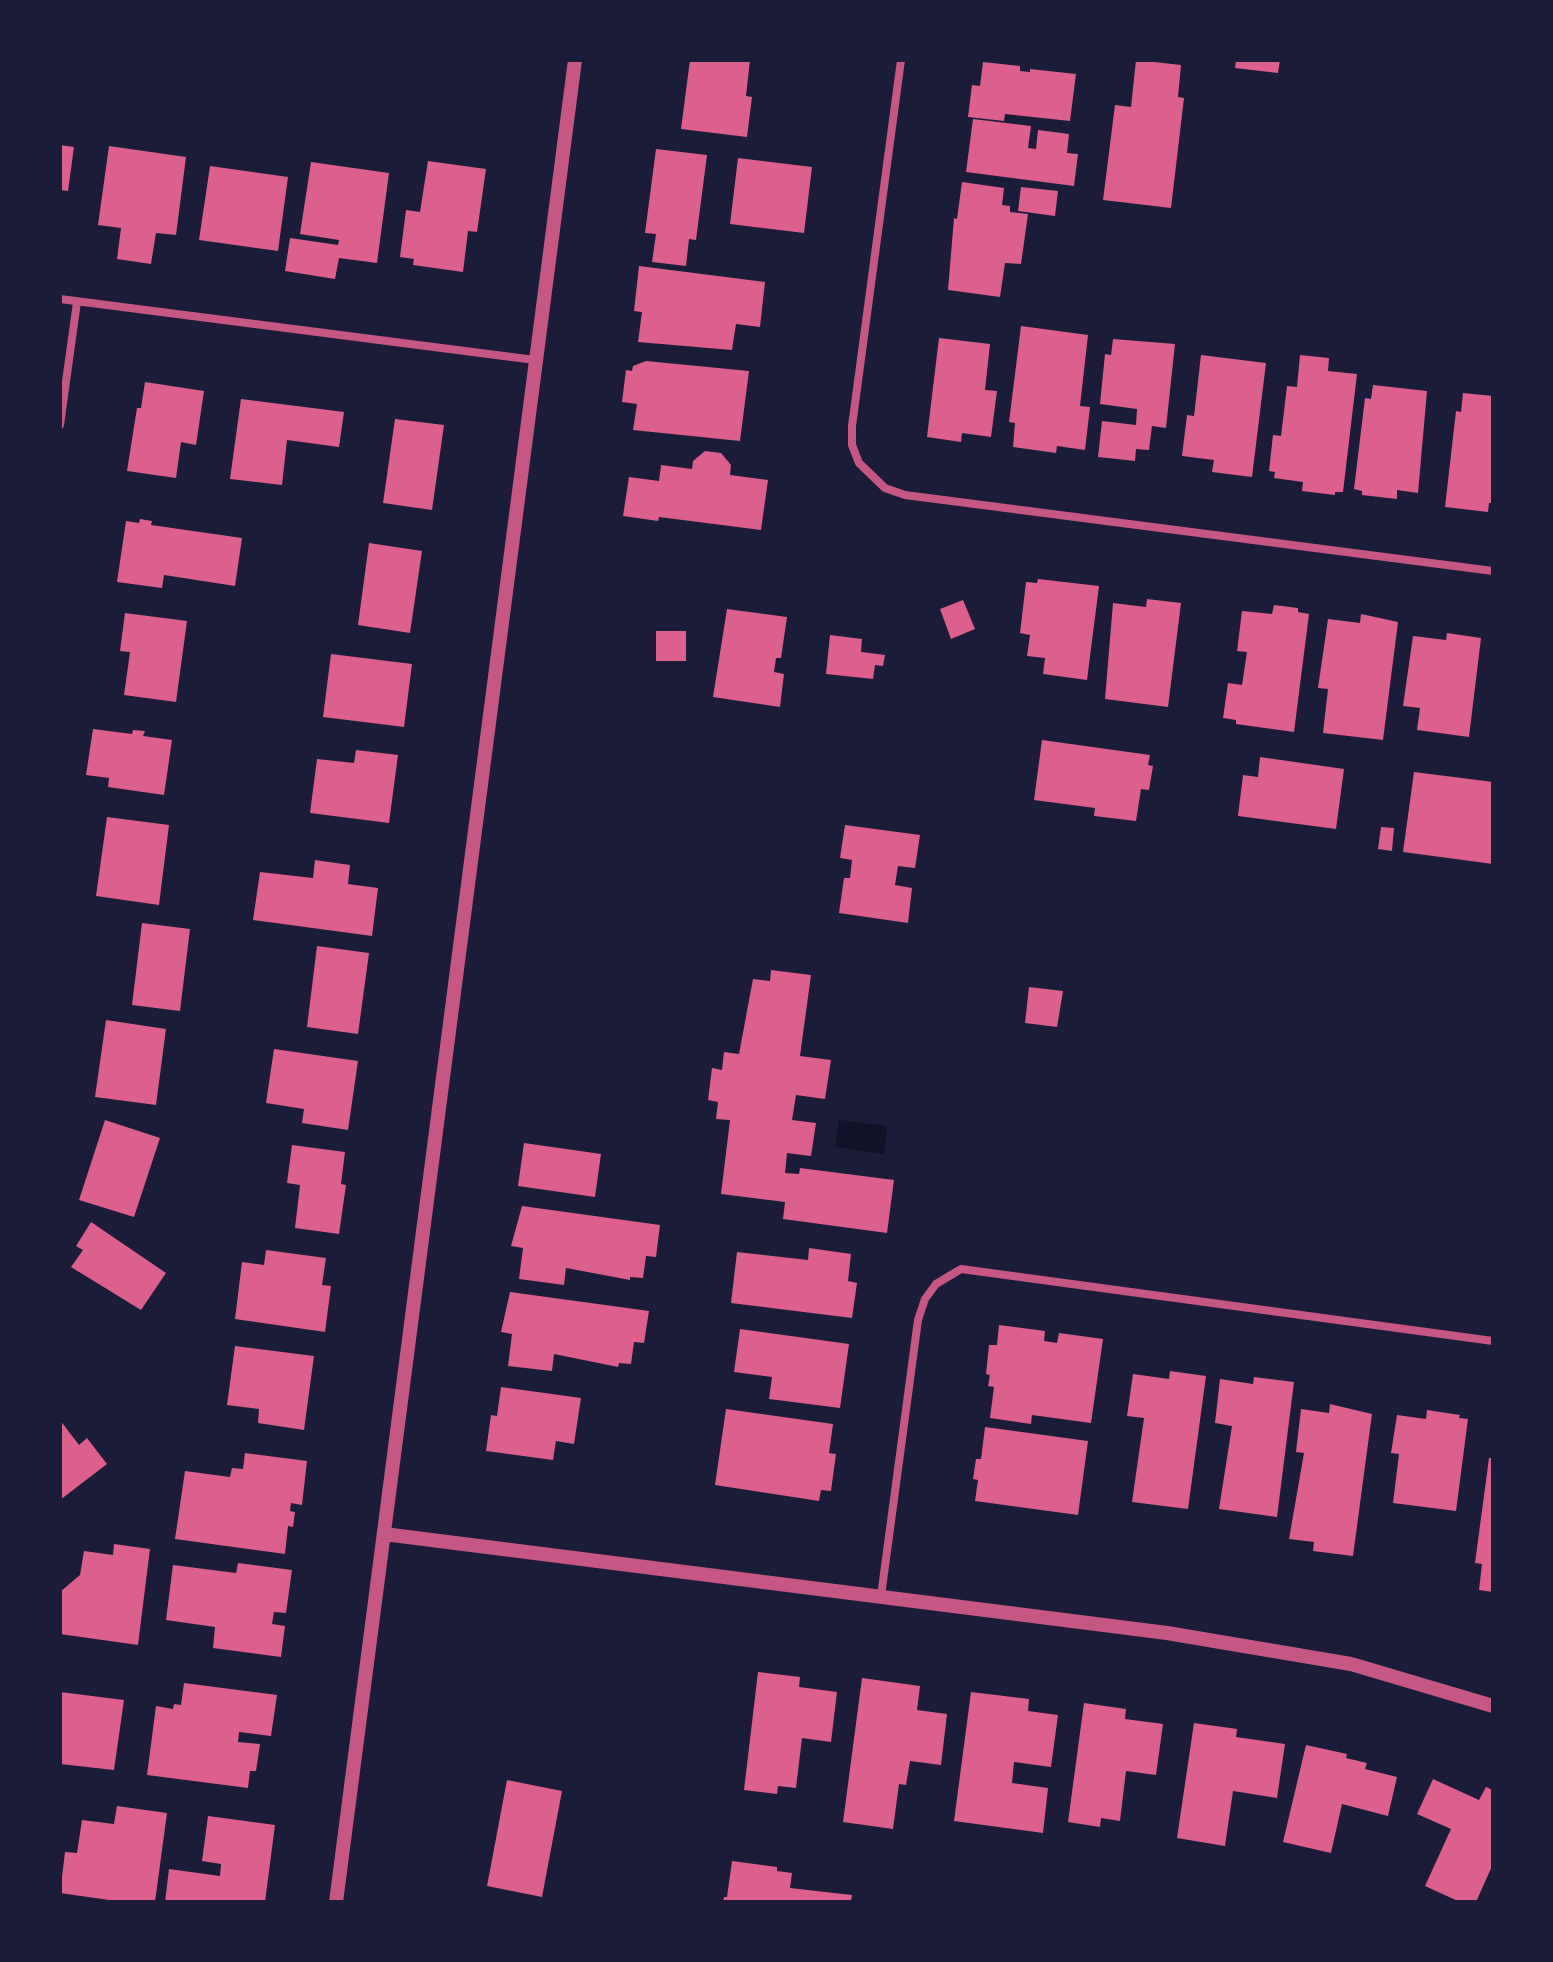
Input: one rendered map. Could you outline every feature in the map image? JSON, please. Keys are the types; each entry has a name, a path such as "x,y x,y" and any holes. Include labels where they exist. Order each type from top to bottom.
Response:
{"street":[{"path":"336,1902 575,60"},
{"path":"901,60 854,407 852,445 859,463 885,488 905,495 1493,571"},
{"path":"60,299 535,360"},
{"path":"60,425 77,302"},
{"path":"881,1596 918,1320 925,1299 936,1284 961,1269 1493,1341"},
{"path":"384,1534 881,1596 1307,1656 1433,1686 1493,1706"}],"shaded area":[{"path":"839,1120 887,1126 884,1154 835,1147"}],"building":[{"path":"690,60 750,60 746,96 752,97 747,137 681,129"},
{"path":"1136,60 1181,65 1178,97 1184,98 1171,208 1103,200 1115,105 1131,107"},
{"path":"1236,60 1280,60 1278,73 1235,68"},
{"path":"983,62 1020,66 1020,71 1030,72 1030,69 1076,74 1070,121 1005,114 1004,121 968,117 972,85 980,86"},
{"path":"973,119 1031,126 1028,148 1036,149 1038,130 1069,134 1067,153 1078,154 1074,186 966,172"},
{"path":"60,145 74,147 68,191 60,190"},
{"path":"109,146 186,157 176,235 156,233 151,264 117,259 121,228 98,225"},
{"path":"656,149 707,155 696,240 689,239 686,266 652,262 656,234 645,233"},
{"path":"738,158 812,167 804,233 730,224"},
{"path":"428,161 486,169 477,232 468,231 463,272 413,265 414,259 400,257 406,210 420,212"},
{"path":"311,162 389,173 377,263 339,258 335,279 285,271 290,238 338,245 339,240 300,234"},
{"path":"210,166 288,177 278,251 199,240"},
{"path":"962,182 1004,188 1002,205 1010,206 1010,212 1028,214 1021,264 1005,263 1000,297 948,290 954,218 957,219"},
{"path":"1021,187 1058,191 1055,216 1018,211"},
{"path":"639,266 765,282 760,327 736,324 732,350 638,342 642,312 634,311"},
{"path":"1021,326 1088,335 1080,406 1090,407 1085,450 1057,446 1056,453 1013,447 1015,423 1009,422"},
{"path":"939,338 990,344 985,390 997,391 991,437 962,433 961,442 927,437"},
{"path":"1113,339 1175,344 1166,428 1152,426 1149,450 1136,449 1135,461 1098,457 1102,421 1136,425 1137,409 1100,404 1105,354 1111,355"},
{"path":"1201,355 1266,363 1252,477 1212,472 1214,460 1182,456 1187,415 1194,416"},
{"path":"1300,355 1329,358 1328,371 1357,374 1343,492 1335,492 1335,495 1302,491 1303,482 1274,478 1275,472 1269,471 1273,435 1281,436 1287,386 1297,387"},
{"path":"646,361 749,371 740,441 633,430 637,404 622,402 626,370 632,371 633,366"},
{"path":"145,382 204,391 196,445 181,442 176,478 127,471 137,408 141,408"},
{"path":"1373,385 1427,391 1418,493 1397,490 1397,499 1362,495 1362,491 1354,489 1365,398 1371,399"},
{"path":"1463,393 1493,396 1493,503 1489,503 1488,512 1445,507 1456,411 1461,412"},
{"path":"241,399 344,412 339,447 287,440 282,485 230,479"},
{"path":"395,419 444,425 432,510 383,503"},
{"path":"705,451 721,453 731,465 730,475 768,480 761,530 659,517 658,521 623,516 629,477 659,481 661,465 692,469 693,461"},
{"path":"140,519 152,521 151,525 242,538 235,586 164,575 162,588 117,582 126,521 139,523"},
{"path":"369,543 422,551 410,633 358,625"},
{"path":"1038,579 1099,586 1087,680 1043,674 1045,658 1027,656 1030,635 1020,633 1026,582 1037,583"},
{"path":"1147,599 1181,603 1168,707 1105,699 1113,603 1146,607"},
{"path":"963,600 975,629 951,639 940,609"},
{"path":"1274,605 1298,608 1298,612 1309,614 1294,732 1236,724 1236,720 1223,718 1228,683 1242,685 1247,652 1237,651 1242,611 1272,614"},
{"path":"727,609 787,617 781,658 776,658 774,672 784,674 780,707 713,697"},
{"path":"125,613 187,621 176,702 124,695 130,652 120,651"},
{"path":"1361,614 1398,622 1383,740 1323,733 1328,689 1318,688 1328,619 1360,623"},
{"path":"656,631 686,631 686,661 656,661"},
{"path":"1447,633 1481,638 1469,737 1417,730 1420,708 1403,706 1413,636 1446,640"},
{"path":"830,635 862,639 861,652 885,655 883,666 875,665 873,679 826,674"},
{"path":"331,654 412,664 404,727 323,717"},
{"path":"93,729 132,734 133,730 145,731 143,736 172,740 164,795 108,787 109,778 86,775"},
{"path":"1042,740 1150,755 1148,765 1153,766 1149,790 1141,789 1136,821 1094,816 1095,808 1034,800"},
{"path":"356,750 398,755 389,823 310,813 317,759 354,763"},
{"path":"1260,757 1344,769 1336,829 1238,816 1243,775 1258,777"},
{"path":"1414,772 1493,782 1493,864 1403,852"},
{"path":"107,817 169,825 159,905 96,896"},
{"path":"845,825 920,835 915,868 898,866 895,885 912,888 908,923 839,913 844,878 850,878 852,860 840,858"},
{"path":"1381,827 1394,828 1392,851 1378,849"},
{"path":"315,860 350,865 348,884 378,888 372,936 253,920 260,872 313,878"},
{"path":"142,923 190,929 180,1011 132,1005"},
{"path":"317,946 369,953 358,1034 307,1027"},
{"path":"771,970 811,975 800,1056 831,1060 825,1099 796,1095 792,1120 816,1123 811,1156 787,1153 785,1173 799,1174 800,1168 894,1180 887,1233 783,1219 785,1202 721,1194 730,1120 716,1119 718,1102 708,1100 712,1068 722,1070 724,1052 739,1054 753,979 770,981"},
{"path":"1029,987 1063,991 1057,1027 1025,1023"},
{"path":"106,1020 166,1029 156,1105 95,1097"},
{"path":"274,1049 358,1061 348,1130 302,1123 304,1109 266,1103"},
{"path":"105,1120 160,1138 134,1217 79,1200"},
{"path":"524,1143 601,1154 595,1197 518,1186"},
{"path":"292,1145 345,1152 341,1184 346,1185 339,1234 295,1228 300,1185 287,1183"},
{"path":"522,1206 660,1225 656,1257 646,1256 643,1278 630,1277 630,1280 566,1268 564,1285 519,1279 523,1248 511,1246"},
{"path":"91,1222 166,1273 141,1310 71,1267 83,1250 76,1246"},
{"path":"809,1248 851,1254 848,1281 857,1283 852,1318 731,1303 737,1252 808,1260"},
{"path":"266,1250 326,1258 322,1285 331,1286 325,1332 235,1319 242,1262 264,1265"},
{"path":"510,1292 649,1311 644,1343 634,1342 631,1364 619,1363 618,1367 554,1354 552,1371 508,1366 512,1334 501,1332"},
{"path":"999,1325 1045,1331 1044,1341 1057,1343 1059,1333 1103,1339 1091,1423 1032,1415 1031,1424 990,1418 994,1387 988,1386 990,1375 986,1374 989,1345 997,1345"},
{"path":"740,1329 849,1344 840,1408 769,1399 772,1377 734,1372"},
{"path":"235,1346 314,1356 304,1430 258,1423 259,1409 227,1405"},
{"path":"1170,1371 1206,1376 1188,1509 1132,1502 1144,1418 1127,1416 1133,1374 1169,1379"},
{"path":"1254,1377 1294,1382 1277,1517 1219,1509 1232,1426 1215,1423 1220,1379 1253,1384"},
{"path":"501,1387 581,1398 574,1444 556,1441 553,1460 486,1451 491,1415 497,1416"},
{"path":"1330,1404 1372,1414 1353,1556 1313,1551 1314,1542 1289,1539 1304,1453 1296,1452 1301,1409 1329,1413"},
{"path":"726,1409 833,1424 829,1453 836,1454 831,1491 821,1490 819,1501 715,1485"},
{"path":"1427,1410 1468,1419 1456,1511 1393,1503 1399,1454 1391,1453 1397,1415 1426,1419"},
{"path":"60,1420 79,1445 87,1438 107,1464 60,1500"},
{"path":"985,1427 1088,1441 1078,1515 975,1501 978,1480 973,1479 976,1459 981,1459"},
{"path":"245,1453 307,1461 302,1505 291,1503 290,1511 295,1512 293,1527 288,1526 285,1554 175,1539 185,1471 230,1477 232,1468 243,1469"},
{"path":"1489,1458 1493,1458 1493,1592 1479,1590 1482,1564 1475,1563"},
{"path":"114,1544 150,1549 138,1645 60,1634 60,1592 80,1575 84,1551 113,1555"},
{"path":"238,1563 292,1570 286,1613 274,1612 272,1624 285,1626 281,1657 213,1648 215,1627 166,1620 173,1565 236,1573"},
{"path":"758,1672 800,1677 799,1687 837,1692 831,1742 802,1738 796,1788 778,1786 777,1794 744,1790"},
{"path":"862,1678 920,1686 917,1710 947,1714 941,1765 910,1761 906,1785 899,1784 893,1829 843,1822"},
{"path":"184,1683 277,1695 271,1736 239,1732 238,1742 260,1744 256,1771 250,1771 248,1788 147,1775 156,1706 173,1709 174,1704 181,1705"},
{"path":"60,1692 124,1700 114,1770 60,1764"},
{"path":"971,1692 1029,1699 1028,1711 1058,1715 1051,1767 1014,1762 1012,1783 1048,1788 1043,1833 954,1821"},
{"path":"1084,1703 1126,1709 1125,1719 1163,1724 1156,1775 1126,1771 1120,1821 1101,1818 1100,1827 1068,1822"},
{"path":"1194,1723 1237,1729 1236,1737 1285,1744 1277,1798 1233,1791 1225,1846 1177,1838"},
{"path":"1306,1745 1347,1754 1346,1758 1367,1763 1365,1769 1397,1777 1388,1816 1342,1804 1331,1853 1283,1842"},
{"path":"1433,1779 1479,1800 1486,1787 1493,1790 1493,1864 1476,1902 1460,1902 1425,1886 1451,1829 1417,1814"},
{"path":"507,1780 562,1791 542,1897 487,1886"},
{"path":"117,1806 167,1813 155,1902 123,1902 60,1893 65,1852 77,1853 82,1820 114,1824"},
{"path":"208,1816 275,1825 265,1902 165,1902 169,1869 220,1876 221,1864 202,1861"},
{"path":"732,1861 777,1867 777,1871 792,1873 790,1888 852,1895 851,1902 723,1902 727,1897"}]}
